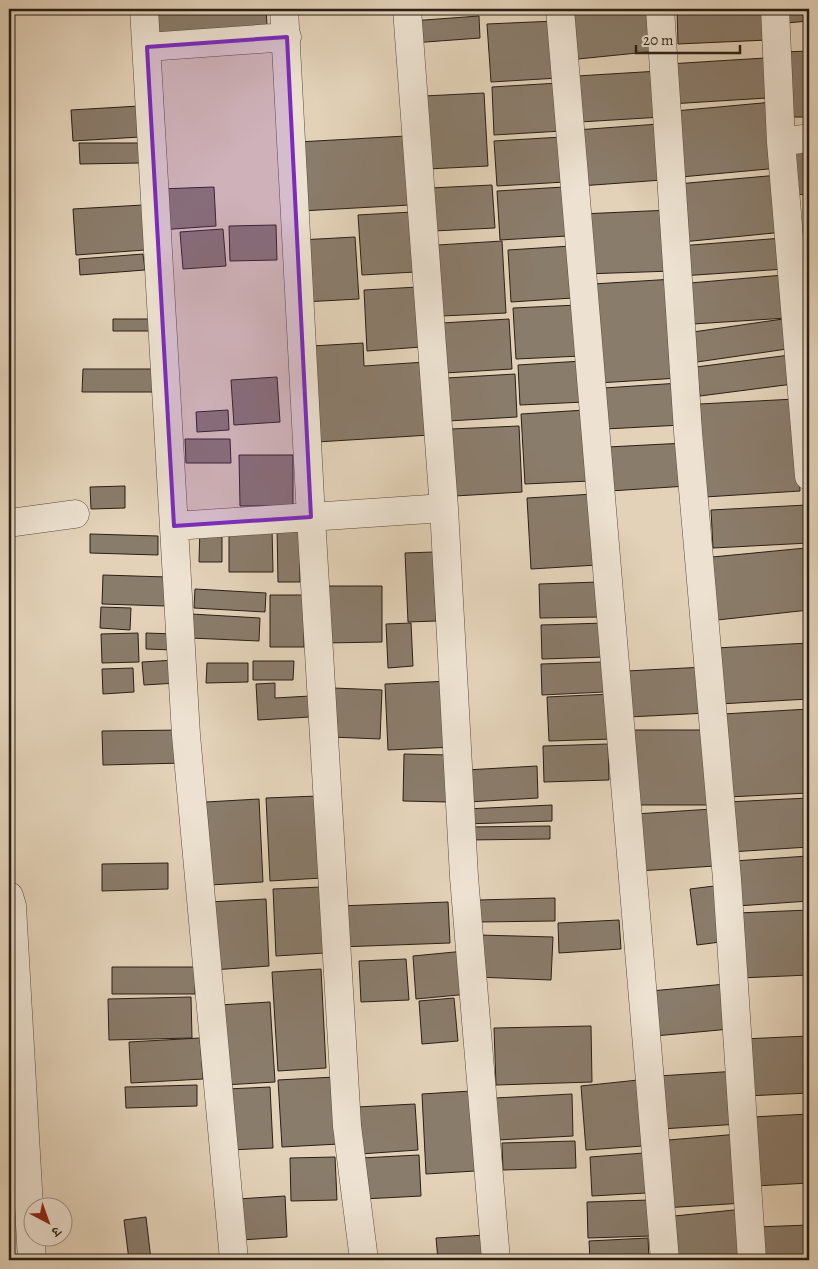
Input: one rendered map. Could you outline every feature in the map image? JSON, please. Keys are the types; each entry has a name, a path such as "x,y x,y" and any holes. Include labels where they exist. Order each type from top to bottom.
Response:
{"street":[{"path":"144,9 186,735 234,1260"},
{"path":"284,9 311,517 347,1126 364,1260"},
{"path":"407,9 444,508 464,878 496,1260"},
{"path":"560,9 665,1260"},
{"path":"660,9 688,432 727,879 752,1260"},
{"path":"775,9 781,142 809,476"},
{"path":"146,47 286,37"},
{"path":"781,142 809,138"},
{"path":"174,526 444,508"},
{"path":"9,524 75,514"},
{"path":"9,896 12,906 19,1209 32,1260"}],"highlighted area":[{"path":"287,37 311,517 174,526 147,47"}],"building":[{"path":"154,9 266,9 267,25 156,34"},
{"path":"418,9 479,9 479,11 418,12"},
{"path":"573,9 654,9 657,51 578,59"},
{"path":"677,9 767,9 768,40 678,44"},
{"path":"786,9 809,9 809,21 786,23"},
{"path":"479,16 480,38 412,43 411,21"},
{"path":"556,21 559,78 491,82 487,24"},
{"path":"809,51 809,117 783,117 783,52"},
{"path":"765,58 767,98 670,104 668,64"},
{"path":"659,71 662,117 580,122 577,76"},
{"path":"559,83 562,131 494,135 492,87"},
{"path":"484,93 488,166 428,169 424,96"},
{"path":"773,102 779,168 681,177 675,111"},
{"path":"139,106 140,137 73,141 71,110"},
{"path":"659,124 662,180 580,186 576,130"},
{"path":"406,136 410,205 301,211 298,142"},
{"path":"562,137 565,182 497,186 494,141"},
{"path":"79,143 140,143 141,163 80,164"},
{"path":"809,146 809,194 795,195 793,147"},
{"path":"779,175 784,232 682,242 677,184"},
{"path":"492,185 495,228 433,231 430,188"},
{"path":"214,187 216,226 159,230 158,189"},
{"path":"564,187 567,236 500,240 497,191"},
{"path":"143,205 145,250 76,255 73,209"},
{"path":"804,206 809,206 809,265 807,265"},
{"path":"670,210 673,271 584,274 581,214"},
{"path":"412,212 415,272 362,275 358,215"},
{"path":"276,225 277,260 230,261 229,226"},
{"path":"223,229 226,266 183,269 180,232"},
{"path":"355,237 359,299 303,302 300,240"},
{"path":"783,238 785,269 681,276 679,246"},
{"path":"502,241 506,313 442,316 438,245"},
{"path":"571,246 573,298 511,302 508,250"},
{"path":"143,254 145,270 80,275 79,259"},
{"path":"806,274 809,274 809,317"},
{"path":"784,275 787,318 693,324 690,283"},
{"path":"674,279 679,378 598,383 593,284"},
{"path":"418,287 421,347 367,351 364,290"},
{"path":"578,305 581,356 516,359 513,308"},
{"path":"790,318 794,348 697,362 693,332"},
{"path":"113,319 151,319 151,331 113,331"},
{"path":"509,319 512,369 445,373 442,323"},
{"path":"363,343 364,366 426,362 430,435 317,442 312,346"},
{"path":"790,355 793,384 700,396 696,367"},
{"path":"582,361 584,402 520,405 518,365"},
{"path":"83,369 155,369 154,392 82,392"},
{"path":"515,374 517,417 448,421 447,378"},
{"path":"277,377 280,422 234,425 231,380"},
{"path":"680,383 682,425 605,429 604,388"},
{"path":"795,399 800,491 705,497 700,404"},
{"path":"228,410 229,430 197,432 196,412"},
{"path":"586,410 590,481 525,484 521,414"},
{"path":"519,426 522,492 455,496 451,429"},
{"path":"185,439 230,439 231,463 186,463"},
{"path":"685,443 687,486 610,491 608,447"},
{"path":"239,455 293,455 293,506 240,506"},
{"path":"125,486 125,508 91,509 90,487"},
{"path":"594,494 597,565 531,569 527,498"},
{"path":"807,505 809,543 713,548 711,510"},
{"path":"299,524 300,582 278,582 277,525"},
{"path":"200,527 222,527 222,562 199,562"},
{"path":"272,528 273,572 229,572 229,529"},
{"path":"90,534 158,536 158,555 90,553"},
{"path":"806,548 809,610 708,621 702,558"},
{"path":"433,552 436,621 408,622 405,553"},
{"path":"103,575 167,577 166,606 102,604"},
{"path":"599,582 600,617 540,618 539,584"},
{"path":"325,586 382,586 382,642 325,643"},
{"path":"195,589 266,593 265,612 194,608"},
{"path":"270,595 304,595 304,647 270,647"},
{"path":"101,607 131,608 130,630 100,628"},
{"path":"191,614 260,618 259,641 190,638"},
{"path":"411,623 413,666 388,668 386,624"},
{"path":"604,623 606,657 542,659 541,625"},
{"path":"138,633 139,662 102,663 101,634"},
{"path":"146,633 174,634 174,650 146,649"},
{"path":"809,643 809,699 719,704 716,648"},
{"path":"176,660 177,683 144,685 142,662"},
{"path":"253,661 294,661 293,680 253,680"},
{"path":"603,662 604,692 542,695 541,664"},
{"path":"207,663 248,663 248,682 206,683"},
{"path":"705,667 708,713 629,717 627,671"},
{"path":"133,668 134,692 103,694 102,669"},
{"path":"451,681 454,747 388,750 385,684"},
{"path":"275,683 275,698 310,696 310,717 258,720 256,684"},
{"path":"333,688 382,690 380,739 331,737"},
{"path":"611,694 613,739 549,741 547,697"},
{"path":"809,709 809,793 728,797 723,714"},
{"path":"184,730 184,763 103,765 102,731"},
{"path":"630,730 709,730 709,805 630,805"},
{"path":"608,744 609,780 544,782 543,746"},
{"path":"404,754 448,755 448,802 403,801"},
{"path":"537,766 538,798 468,802 466,770"},
{"path":"318,796 322,878 270,881 266,798"},
{"path":"809,798 809,847 730,852 727,802"},
{"path":"259,799 263,882 210,885 206,802"},
{"path":"552,805 552,821 466,824 466,809"},
{"path":"712,809 715,866 638,871 635,814"},
{"path":"550,826 550,839 467,840 468,827"},
{"path":"808,856 809,901 737,906 734,861"},
{"path":"168,863 168,889 102,891 102,864"},
{"path":"722,885 728,941 697,945 690,889"},
{"path":"322,887 325,953 276,956 273,889"},
{"path":"555,898 555,921 479,922 478,900"},
{"path":"266,899 269,966 212,970 209,902"},
{"path":"448,902 450,943 339,947 338,906"},
{"path":"809,910 809,975 740,978 738,913"},
{"path":"619,920 621,949 559,953 558,923"},
{"path":"478,935 553,937 551,980 476,977"},
{"path":"465,951 469,994 416,999 413,956"},
{"path":"406,959 409,1000 361,1002 359,961"},
{"path":"112,967 196,967 195,994 112,994"},
{"path":"321,969 326,1068 278,1071 272,972"},
{"path":"726,984 730,1029 655,1036 651,991"},
{"path":"191,997 192,1038 109,1040 108,999"},
{"path":"454,998 458,1041 422,1044 419,1001"},
{"path":"270,1002 275,1082 224,1085 219,1005"},
{"path":"591,1026 592,1082 496,1085 494,1028"},
{"path":"809,1036 809,1093 746,1096 743,1039"},
{"path":"200,1038 203,1079 131,1083 129,1042"},
{"path":"738,1071 740,1124 661,1129 658,1076"},
{"path":"335,1077 339,1144 282,1147 278,1080"},
{"path":"638,1080 643,1146 586,1150 581,1086"},
{"path":"197,1085 197,1106 126,1108 125,1087"},
{"path":"270,1087 273,1148 230,1150 227,1089"},
{"path":"471,1091 475,1171 426,1174 422,1094"},
{"path":"572,1094 573,1136 497,1140 495,1098"},
{"path":"415,1104 418,1150 360,1154 357,1107"},
{"path":"809,1114 809,1183 756,1186 752,1117"},
{"path":"739,1134 744,1203 663,1208 657,1141"},
{"path":"575,1141 576,1168 503,1170 502,1143"},
{"path":"644,1153 646,1193 592,1196 590,1157"},
{"path":"419,1155 421,1196 363,1199 361,1158"},
{"path":"335,1157 337,1200 291,1201 290,1158"},
{"path":"285,1196 287,1237 241,1240 238,1199"},
{"path":"650,1200 651,1236 588,1238 587,1202"},
{"path":"744,1209 749,1260 669,1260 664,1217"},
{"path":"146,1217 151,1260 129,1260 124,1220"},
{"path":"809,1225 809,1260 757,1260 756,1227"},
{"path":"486,1235 488,1260 438,1260 436,1238"},
{"path":"648,1238 649,1260 590,1260 589,1241"}]}
